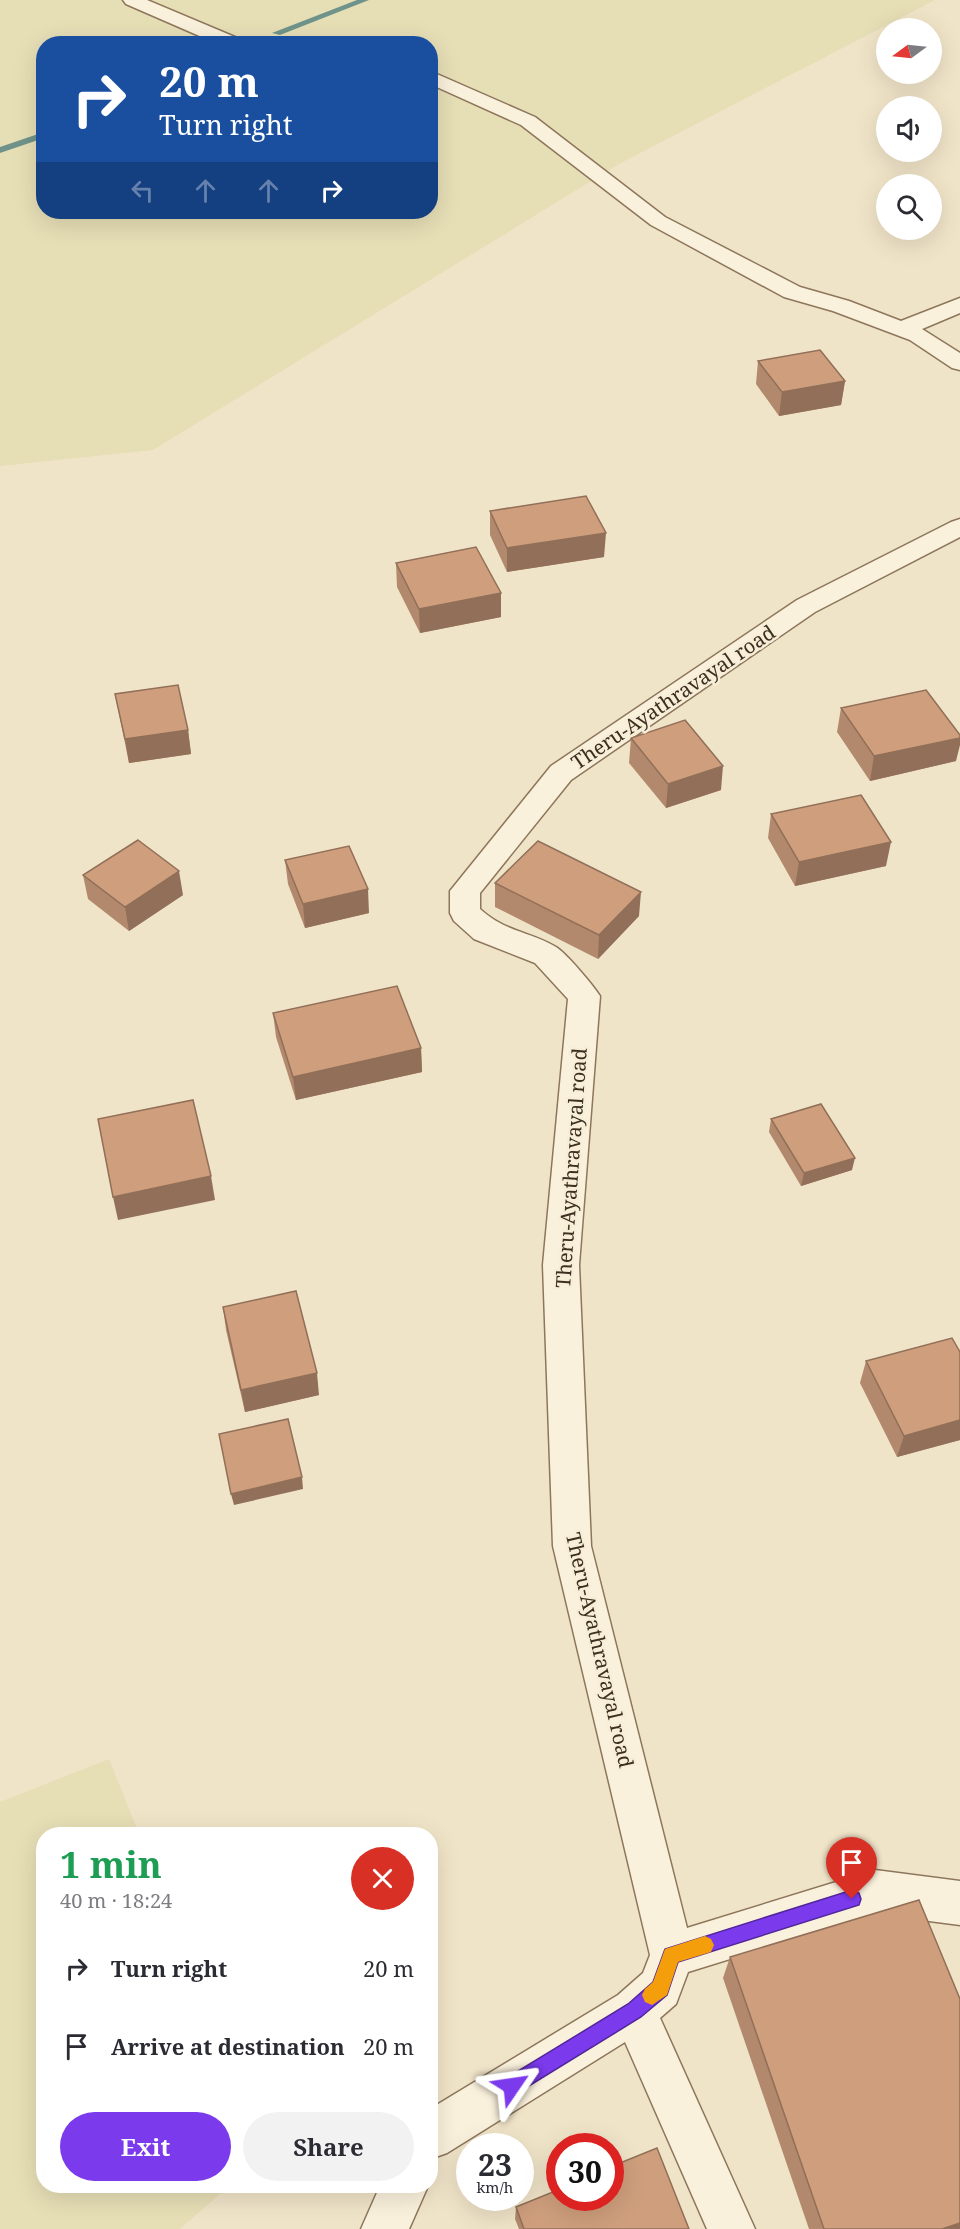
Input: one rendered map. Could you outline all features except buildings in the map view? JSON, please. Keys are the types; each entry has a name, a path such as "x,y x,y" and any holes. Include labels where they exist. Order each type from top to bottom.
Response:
{"street":[{"path":"132,0 216,36"},
{"path":"438,81 528,121 668,226 792,292 841,306 918,335 960,363"},
{"path":"901,329 960,305"},
{"name":"Theru-Ayathravayal road","path":"672,1955 572,1546 561,1265 584,996 546,955 485,931 465,913 465,891 561,773 807,606 960,527"},
{"path":"438,2131 634,2011 660,1988 672,1955 875,1892 960,1903"},
{"path":"634,2011 732,2229"},
{"path":"385,2229 401,2193"}],"shaded area":[{"path":"0,0 935,0 900,18 876,18 876,31 619,164 153,450 0,466"},
{"path":"109,1759 136,1827 36,1827 36,2193 221,2193 180,2229 0,2229 0,1802"}],"waterway":[{"path":"277,33 365,0"},
{"path":"0,150 36,138"}],"slow traffic":[{"path":"652,1995 660,1988 672,1955 705,1945"}],"route":[{"path":"512,2086 634,2011 660,1988 672,1955 852,1899"}]}
